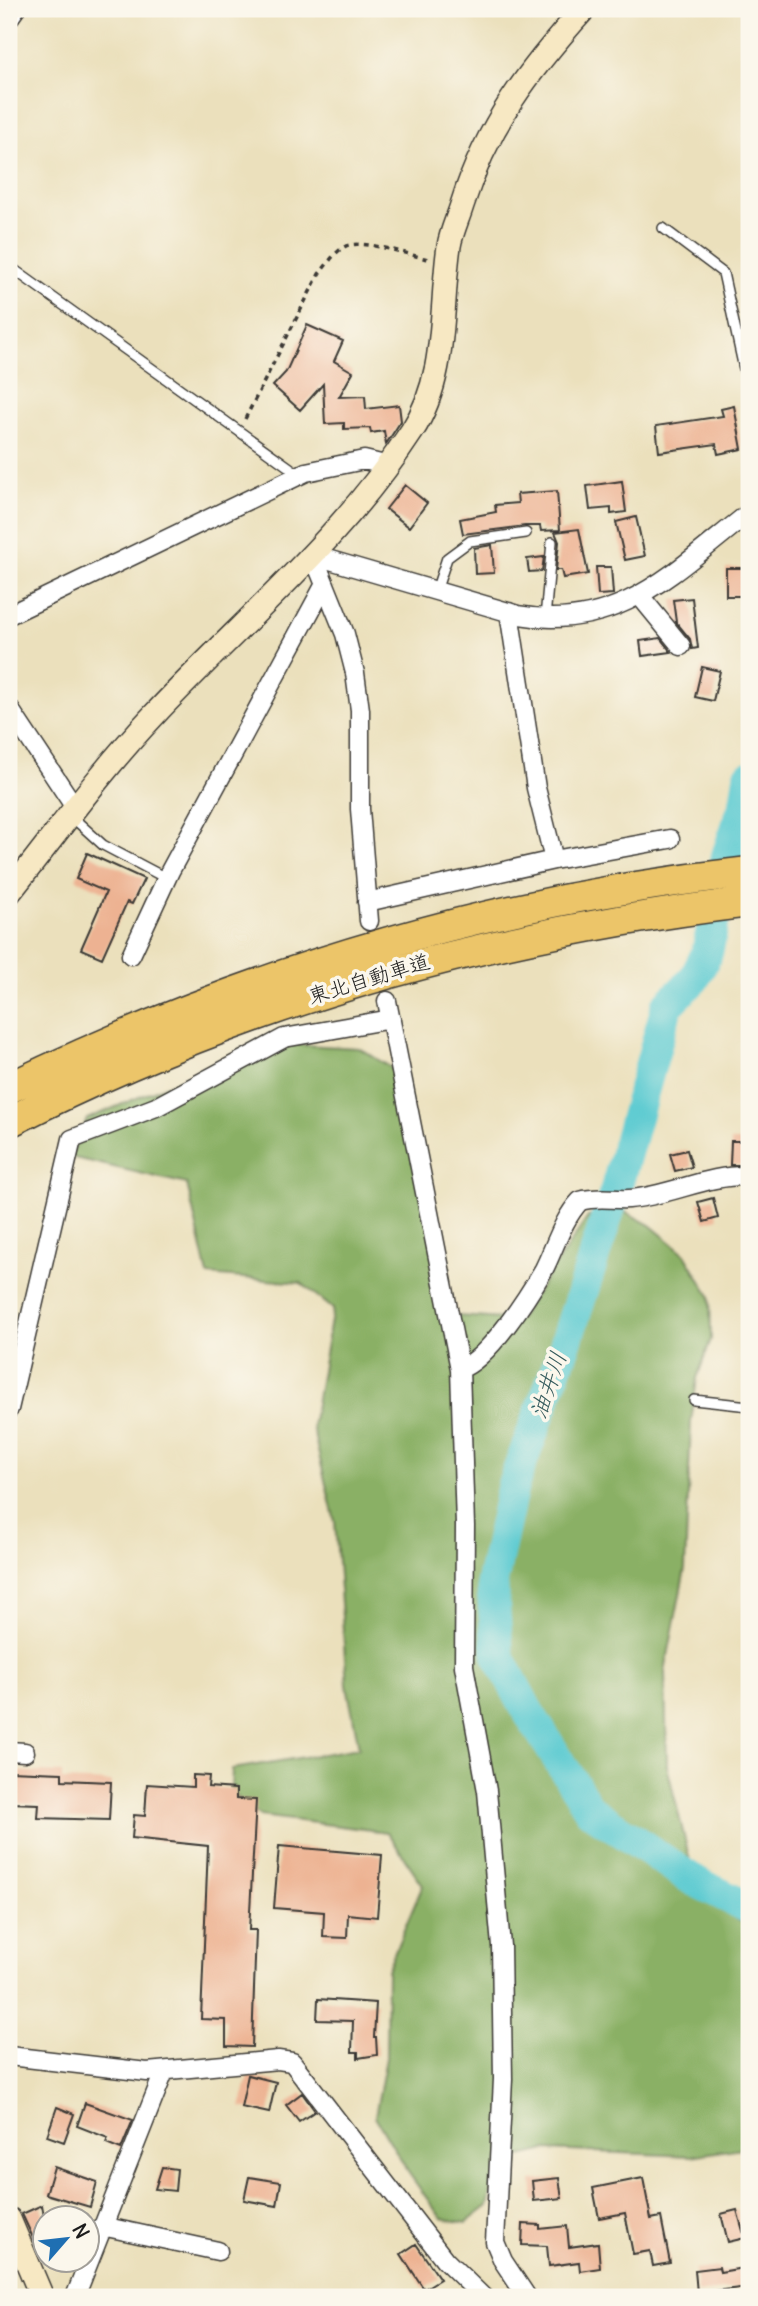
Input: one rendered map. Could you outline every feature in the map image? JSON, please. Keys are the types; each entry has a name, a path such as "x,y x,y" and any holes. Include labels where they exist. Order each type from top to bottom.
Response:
{"highway":[{"name":"東北自動車道","path":"9,1088 142,1026 239,988 390,940 546,902 663,881 749,872"},
{"name":"東北自動車道","path":"9,1122 82,1085 155,1054 327,990 461,952 652,914 749,902"}],"street":[{"path":"9,892 152,717 313,555 388,466 413,429 434,376 449,245 471,175 495,122 538,60 584,9"},
{"path":"9,615 300,475 364,460 388,466"},
{"path":"313,555 509,612 545,619 579,618 640,596 749,513"},
{"path":"313,555 355,673 360,710 360,810 369,921"},
{"path":"131,955 170,871 325,584"},
{"path":"640,596 681,646"},
{"path":"509,612 536,788 554,860"},
{"path":"9,708 73,812"},
{"path":"367,902 554,860 670,839"},
{"path":"387,1001 460,1369 465,1526 464,1666 487,1791 502,1959 503,2079 495,2242 503,2261 527,2297"},
{"path":"9,1409 72,1139 156,1107 284,1038 391,1019"},
{"path":"460,1369 472,1365 499,1334 542,1272 580,1200 597,1196 629,1199 727,1177 749,1176"},
{"path":"9,2056 164,2071 278,2060 292,2062 444,2260 483,2297"},
{"path":"164,2071 102,2226 218,2251"},
{"path":"9,2219 42,2297"},
{"path":"75,2297 84,2274"}],"lane":[{"path":"9,26 21,9"},
{"path":"663,228 723,274 748,387 749,407"},
{"path":"9,266 300,475"},
{"path":"435,592 447,558 470,541 526,533"},
{"path":"545,619 552,542"},
{"path":"73,812 103,845 160,875 170,871"},
{"path":"694,1400 749,1406"}],"path":[{"path":"239,431 307,296 336,254 347,245 375,247 448,264"}],"green space":[{"path":"267,1043 359,1048 405,1076 444,1315 518,1320 588,1217 607,1209 624,1211 650,1225 685,1254 710,1296 711,1339 697,1378 691,1422 685,1569 665,1671 667,1766 697,1890 749,1928 749,2147 691,2156 546,2150 499,2161 488,2206 466,2223 441,2218 408,2172 375,2116 386,2058 387,1970 423,1885 387,1832 260,1816 231,1792 232,1769 359,1748 347,1685 335,1522 312,1426 333,1309 301,1283 208,1275 187,1184 70,1157 87,1119"}],"building":[{"path":"307,325 343,341 334,361 353,372 339,397 365,396 366,409 399,405 401,421 386,444 384,431 371,433 370,428 344,429 344,423 325,424 323,384 300,410 273,386 286,372"},
{"path":"734,406 742,449 718,454 716,444 659,452 656,426 723,416 721,409"},
{"path":"622,481 626,512 611,514 611,508 590,510 587,486"},
{"path":"405,485 427,503 409,527 386,509"},
{"path":"557,491 560,530 541,531 540,526 525,526 463,534 460,519 496,512 495,505 518,503 517,494"},
{"path":"636,517 645,556 625,560 616,522"},
{"path":"579,529 588,574 563,578 561,570 556,570 559,542 555,532"},
{"path":"492,545 494,573 475,574 474,548"},
{"path":"544,557 542,571 529,572 527,559"},
{"path":"596,567 611,567 613,594 598,595"},
{"path":"726,568 743,568 743,596 726,596"},
{"path":"692,598 698,648 692,649 690,639 676,622 673,600"},
{"path":"660,638 671,652 642,656 640,641"},
{"path":"702,667 720,671 713,701 695,697"},
{"path":"87,853 144,879 132,904 127,902 102,958 81,949 106,892 76,879"},
{"path":"731,1141 749,1141 749,1165 730,1165"},
{"path":"687,1150 692,1167 675,1171 670,1154"},
{"path":"713,1198 718,1218 704,1222 698,1202"},
{"path":"9,1771 62,1773 62,1780 111,1782 109,1820 38,1818 39,1804 9,1803"},
{"path":"193,1775 209,1776 208,1787 236,1789 236,1799 256,1800 249,1930 256,1930 252,2047 226,2046 226,2020 201,2019 208,1846 132,1838 134,1815 145,1816 147,1784 193,1787"},
{"path":"279,1846 382,1855 377,1917 348,1914 347,1938 323,1937 324,1912 274,1908"},
{"path":"318,1999 376,2003 374,2037 377,2055 358,2058 358,2052 352,2052 353,2021 317,2020"},
{"path":"248,2075 276,2082 269,2113 241,2107"},
{"path":"302,2093 315,2111 299,2122 286,2105"},
{"path":"85,2103 133,2120 121,2149 106,2143 108,2138 77,2126"},
{"path":"57,2107 74,2114 64,2142 47,2136"},
{"path":"54,2167 97,2182 91,2204 80,2204 46,2194"},
{"path":"162,2167 177,2169 175,2191 155,2189"},
{"path":"249,2177 281,2182 277,2206 244,2200"},
{"path":"559,2178 562,2198 534,2201 532,2181"},
{"path":"643,2178 651,2219 661,2217 670,2263 653,2266 650,2251 633,2254 625,2213 599,2218 593,2188"},
{"path":"32,2210 32,2236 22,2214"},
{"path":"737,2210 745,2238 728,2242 721,2214"},
{"path":"523,2224 540,2225 540,2229 567,2226 569,2247 598,2243 600,2268 580,2271 579,2262 549,2266 547,2246 522,2245"},
{"path":"416,2244 440,2279 424,2289 401,2254"},
{"path":"719,2267 720,2272 749,2267 749,2287 697,2293 695,2270"}],"waterway":[{"name":"油井川","path":"749,777 745,803 727,856 707,953 694,979 667,1006 616,1189 565,1345 513,1485 492,1582 498,1655 527,1710 590,1810 693,1880 749,1908"}]}
